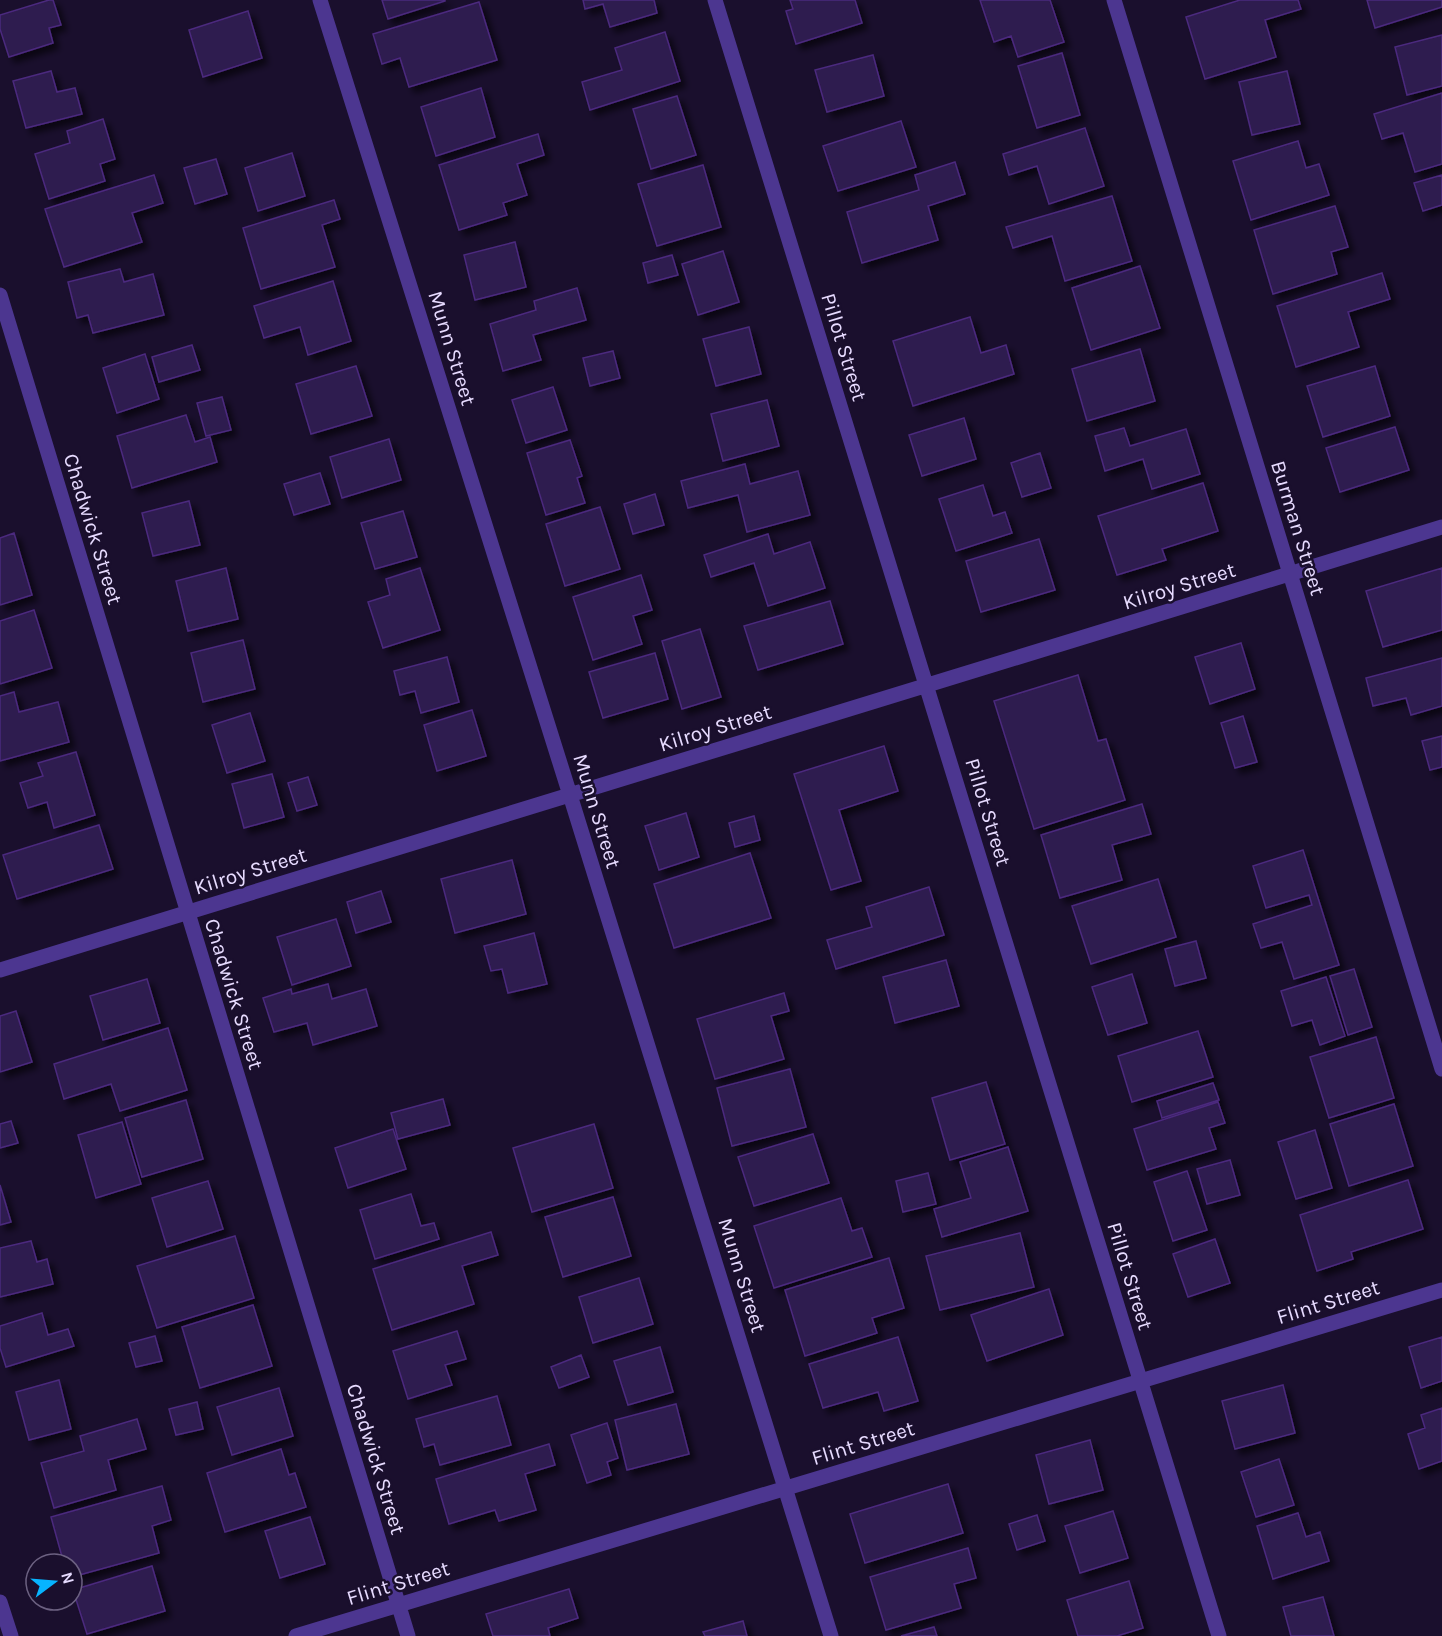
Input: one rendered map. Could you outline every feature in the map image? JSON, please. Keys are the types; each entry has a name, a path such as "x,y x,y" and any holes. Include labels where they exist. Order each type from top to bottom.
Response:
{"street":[{"name":"Munn Street","path":"320,0 831,1636"},
{"name":"Pillot Street","path":"715,0 1219,1636"},
{"name":"Burman Street","path":"1114,0 1442,1069"},
{"name":"Chadwick Street","path":"0,295 408,1636"},
{"name":"Kilroy Street","path":"0,969 1442,527"},
{"name":"Flint Street","path":"296,1636 1442,1290"},
{"path":"0,1602 10,1636"}],"building":[{"path":"53,0 61,25 49,28 53,43 9,57 0,29 0,15"},
{"path":"382,0 445,0 445,1 388,19"},
{"path":"583,0 654,0 657,13 610,27 603,4 585,9"},
{"path":"790,0 855,0 862,23 796,44 786,11 793,9"},
{"path":"980,0 1050,0 1064,42 1018,57 1011,36 994,42"},
{"path":"1240,0 1298,0 1301,9 1265,20 1276,57 1205,79 1186,17"},
{"path":"1367,0 1442,0 1442,7 1375,28"},
{"path":"479,2 497,60 409,87 400,58 382,64 373,34"},
{"path":"248,11 262,58 203,77 189,30"},
{"path":"665,32 680,81 590,110 582,82 622,70 615,48"},
{"path":"1442,35 1442,86 1407,95 1395,47"},
{"path":"1062,53 1080,115 1037,128 1018,66"},
{"path":"873,55 884,96 827,112 815,70"},
{"path":"51,71 57,92 75,88 82,114 26,128 13,81"},
{"path":"1287,71 1300,124 1252,135 1239,82"},
{"path":"481,88 495,137 436,156 421,107"},
{"path":"1442,93 1442,164 1415,172 1403,133 1382,139 1374,114"},
{"path":"677,96 696,155 651,169 633,109"},
{"path":"103,119 115,159 100,164 105,181 49,199 35,154 70,143 67,131"},
{"path":"901,121 916,167 838,191 823,146"},
{"path":"1085,128 1104,186 1049,204 1037,166 1009,175 1003,154"},
{"path":"538,134 544,155 517,164 527,195 503,203 507,215 459,230 439,165"},
{"path":"1298,141 1306,168 1319,164 1329,195 1251,220 1233,161"},
{"path":"292,153 305,196 258,211 245,168"},
{"path":"216,159 227,194 195,204 184,168"},
{"path":"955,162 965,194 928,206 938,240 862,263 847,212 919,190 915,175"},
{"path":"703,165 721,227 657,246 638,184"},
{"path":"154,175 163,203 132,213 142,242 64,267 45,209"},
{"path":"1442,175 1442,205 1423,211 1414,183"},
{"path":"1112,196 1132,261 1065,281 1052,236 1013,248 1006,227"},
{"path":"334,200 340,219 322,225 335,267 261,289 243,228"},
{"path":"1335,206 1348,247 1331,252 1337,274 1273,294 1254,230"},
{"path":"515,242 526,287 475,300 464,255"},
{"path":"723,251 739,302 698,315 682,264"},
{"path":"672,255 678,275 648,283 643,263"},
{"path":"1140,266 1160,328 1091,350 1072,288"},
{"path":"120,269 124,282 153,274 164,315 93,333 88,315 77,318 68,282"},
{"path":"1382,273 1390,299 1348,312 1359,347 1296,367 1277,306"},
{"path":"333,281 351,341 308,355 300,327 264,338 254,306"},
{"path":"577,288 586,320 533,335 541,360 503,371 490,324 536,310 534,301"},
{"path":"970,317 981,353 1006,345 1014,374 913,406 893,341"},
{"path":"749,327 761,374 716,386 703,339"},
{"path":"192,345 200,370 159,382 152,357"},
{"path":"1140,349 1155,401 1087,421 1072,369"},
{"path":"613,351 620,378 590,386 583,358"},
{"path":"145,354 159,399 117,413 103,368"},
{"path":"356,366 372,416 311,434 296,384"},
{"path":"1375,366 1390,416 1323,437 1307,386"},
{"path":"553,387 567,430 526,443 512,400"},
{"path":"222,397 231,430 206,436 197,403"},
{"path":"767,400 779,446 723,461 711,414"},
{"path":"186,415 195,442 210,437 217,462 132,488 117,436"},
{"path":"964,418 976,459 922,476 909,435"},
{"path":"1395,427 1409,470 1340,492 1326,448"},
{"path":"1124,428 1130,446 1186,429 1200,474 1152,489 1143,459 1105,471 1095,436"},
{"path":"389,439 401,480 342,498 330,457"},
{"path":"570,440 582,476 577,478 585,503 546,515 527,453"},
{"path":"1040,453 1051,488 1022,497 1011,463"},
{"path":"745,464 750,484 798,471 810,515 747,532 738,495 688,508 681,481"},
{"path":"320,473 330,504 294,515 284,484"},
{"path":"1203,483 1218,531 1162,549 1166,560 1117,575 1098,516"},
{"path":"983,485 993,516 1005,512 1012,533 956,551 939,499"},
{"path":"655,494 664,525 633,534 624,504"},
{"path":"189,501 200,545 153,556 142,513"},
{"path":"600,507 620,569 565,586 546,524"},
{"path":"403,511 417,557 375,569 361,523"},
{"path":"14,533 32,595 0,605 0,538"},
{"path":"768,534 774,554 810,542 825,588 768,606 754,563 711,577 704,555"},
{"path":"1039,539 1055,590 981,612 966,561"},
{"path":"226,568 238,619 188,631 176,581"},
{"path":"420,568 440,630 383,648 368,602 390,595 386,579"},
{"path":"1442,568 1442,630 1383,647 1366,591"},
{"path":"641,575 652,610 633,616 642,644 593,660 573,597"},
{"path":"830,601 843,644 758,670 744,626"},
{"path":"34,610 52,668 0,684 0,621"},
{"path":"700,629 721,697 682,709 662,641"},
{"path":"243,640 255,689 203,702 191,653"},
{"path":"1241,643 1255,689 1210,704 1195,657"},
{"path":"655,653 668,699 603,718 589,672"},
{"path":"447,657 459,702 421,713 415,691 400,695 394,671"},
{"path":"1442,658 1442,706 1411,715 1406,698 1373,706 1366,678"},
{"path":"1078,675 1098,741 1106,739 1125,800 1034,829 994,701"},
{"path":"14,692 19,712 58,702 69,742 0,761 0,696"},
{"path":"472,710 486,756 437,771 424,725"},
{"path":"250,713 265,761 227,773 212,725"},
{"path":"1243,716 1257,762 1235,768 1221,723"},
{"path":"1442,736 1442,767 1430,770 1422,741"},
{"path":"884,746 898,791 839,810 861,881 831,890 794,774"},
{"path":"76,752 95,815 54,828 47,802 28,808 20,783 43,776 38,763"},
{"path":"272,774 284,817 244,828 232,784"},
{"path":"308,777 317,805 297,811 288,783"},
{"path":"1142,804 1151,834 1112,845 1122,880 1060,898 1041,835"},
{"path":"686,813 699,857 659,870 645,826"},
{"path":"754,816 760,840 735,847 729,823"},
{"path":"99,825 113,869 17,899 3,855"},
{"path":"1303,850 1339,965 1294,979 1282,942 1261,948 1253,924 1312,905 1309,895 1266,908 1253,866"},
{"path":"750,853 771,918 674,948 654,884"},
{"path":"512,860 526,914 455,933 441,879"},
{"path":"1158,879 1176,937 1091,964 1072,906"},
{"path":"929,887 944,935 836,969 827,940 872,927 866,907"},
{"path":"381,891 391,922 356,933 347,902"},
{"path":"336,919 351,966 292,985 277,937"},
{"path":"534,933 547,984 508,993 502,969 491,971 484,946"},
{"path":"1196,941 1206,978 1175,986 1165,949"},
{"path":"946,960 959,1006 895,1023 883,977"},
{"path":"1354,969 1372,1027 1348,1035 1330,976"},
{"path":"1132,974 1147,1023 1108,1035 1092,987"},
{"path":"1326,977 1345,1036 1320,1045 1312,1020 1292,1026 1281,991"},
{"path":"147,979 160,1023 103,1040 90,996"},
{"path":"328,984 332,999 366,989 377,1026 313,1045 307,1023 274,1032 263,998 291,989 292,994"},
{"path":"784,993 789,1011 771,1016 784,1059 715,1079 697,1019"},
{"path":"16,1011 32,1062 0,1072 0,1016"},
{"path":"168,1028 187,1090 120,1111 111,1084 64,1099 54,1064"},
{"path":"1198,1031 1213,1077 1132,1102 1118,1056"},
{"path":"1376,1037 1394,1098 1329,1118 1310,1057"},
{"path":"790,1069 806,1127 732,1146 717,1088"},
{"path":"986,1082 1005,1144 950,1160 932,1098"},
{"path":"1213,1083 1219,1100 1162,1118 1157,1101"},
{"path":"443,1099 450,1125 398,1139 391,1113"},
{"path":"186,1100 203,1159 142,1177 125,1118"},
{"path":"1218,1102 1225,1123 1209,1128 1216,1149 1147,1170 1134,1129"},
{"path":"1394,1104 1413,1166 1349,1186 1330,1124"},
{"path":"11,1121 18,1143 0,1148 0,1124"},
{"path":"122,1122 141,1184 96,1198 78,1135"},
{"path":"594,1124 613,1188 532,1212 513,1148"},
{"path":"393,1129 406,1169 348,1188 335,1148"},
{"path":"1315,1130 1332,1188 1296,1199 1278,1142"},
{"path":"813,1134 829,1183 754,1206 738,1157"},
{"path":"1008,1147 1028,1211 942,1237 934,1209 971,1198 960,1162"},
{"path":"1230,1160 1240,1195 1207,1204 1197,1169"},
{"path":"1187,1171 1207,1230 1173,1241 1154,1182"},
{"path":"928,1173 936,1204 903,1212 896,1181"},
{"path":"1408,1180 1423,1229 1351,1252 1353,1259 1317,1271 1300,1215"},
{"path":"208,1181 223,1229 167,1247 152,1198"},
{"path":"0,1185 11,1222 0,1225"},
{"path":"411,1194 421,1226 434,1223 439,1239 375,1259 360,1210"},
{"path":"613,1197 631,1256 563,1277 545,1217"},
{"path":"841,1198 852,1231 862,1228 872,1257 774,1288 754,1226"},
{"path":"491,1232 498,1255 462,1266 474,1304 392,1330 373,1269"},
{"path":"1020,1233 1034,1287 940,1310 926,1256"},
{"path":"235,1236 254,1298 157,1328 137,1266"},
{"path":"1215,1239 1230,1283 1188,1297 1173,1254"},
{"path":"31,1241 37,1262 47,1259 53,1284 0,1297 0,1248"},
{"path":"889,1258 904,1308 872,1318 877,1333 805,1356 785,1290"},
{"path":"639,1278 653,1324 593,1343 579,1297"},
{"path":"1049,1289 1063,1335 987,1361 971,1315"},
{"path":"253,1305 272,1366 200,1388 182,1327"},
{"path":"42,1313 48,1335 68,1329 74,1346 6,1367 0,1348 0,1326"},
{"path":"457,1331 466,1359 445,1365 452,1385 408,1399 393,1351"},
{"path":"155,1336 162,1361 136,1367 129,1343"},
{"path":"898,1337 918,1401 884,1411 878,1392 823,1408 809,1364"},
{"path":"1442,1337 1442,1381 1421,1388 1409,1347"},
{"path":"660,1347 673,1392 628,1405 614,1361"},
{"path":"581,1355 589,1377 559,1388 551,1367"},
{"path":"59,1380 71,1429 29,1440 16,1392"},
{"path":"1283,1385 1295,1433 1235,1449 1222,1401"},
{"path":"279,1388 293,1436 232,1455 217,1407"},
{"path":"497,1396 511,1445 440,1465 434,1444 424,1447 416,1419"},
{"path":"197,1402 203,1429 176,1435 169,1409"},
{"path":"676,1404 689,1454 627,1470 615,1420"},
{"path":"1442,1408 1442,1461 1419,1469 1408,1434 1425,1428 1421,1415"},
{"path":"137,1419 146,1449 108,1460 116,1490 54,1508 41,1463 84,1451 80,1436"},
{"path":"607,1423 618,1458 607,1462 611,1475 587,1483 571,1435"},
{"path":"1090,1440 1103,1490 1049,1504 1036,1455"},
{"path":"549,1444 555,1465 525,1474 536,1510 499,1521 495,1510 449,1524 436,1479"},
{"path":"281,1449 289,1475 295,1473 306,1507 225,1532 207,1473"},
{"path":"1279,1459 1294,1505 1256,1517 1241,1472"},
{"path":"948,1484 963,1533 865,1563 850,1514"},
{"path":"162,1486 171,1520 152,1526 159,1553 84,1574 84,1552 61,1552 51,1517"},
{"path":"1113,1511 1128,1558 1080,1573 1065,1526"},
{"path":"1298,1513 1306,1537 1320,1532 1329,1561 1273,1579 1257,1526"},
{"path":"1037,1515 1045,1541 1017,1550 1009,1524"},
{"path":"310,1517 325,1564 280,1578 265,1531"},
{"path":"968,1548 976,1578 954,1584 961,1608 886,1630 870,1577"},
{"path":"152,1566 165,1611 87,1634 80,1612 84,1612 84,1587"},
{"path":"1129,1581 1143,1628 1117,1636 1078,1636 1067,1600"},
{"path":"569,1589 578,1618 548,1628 550,1636 493,1636 486,1614"},
{"path":"1323,1597 1334,1636 1291,1636 1283,1607"},
{"path":"743,1621 747,1636 705,1636 703,1632"},
{"path":"934,1627 937,1636 901,1636"}]}
